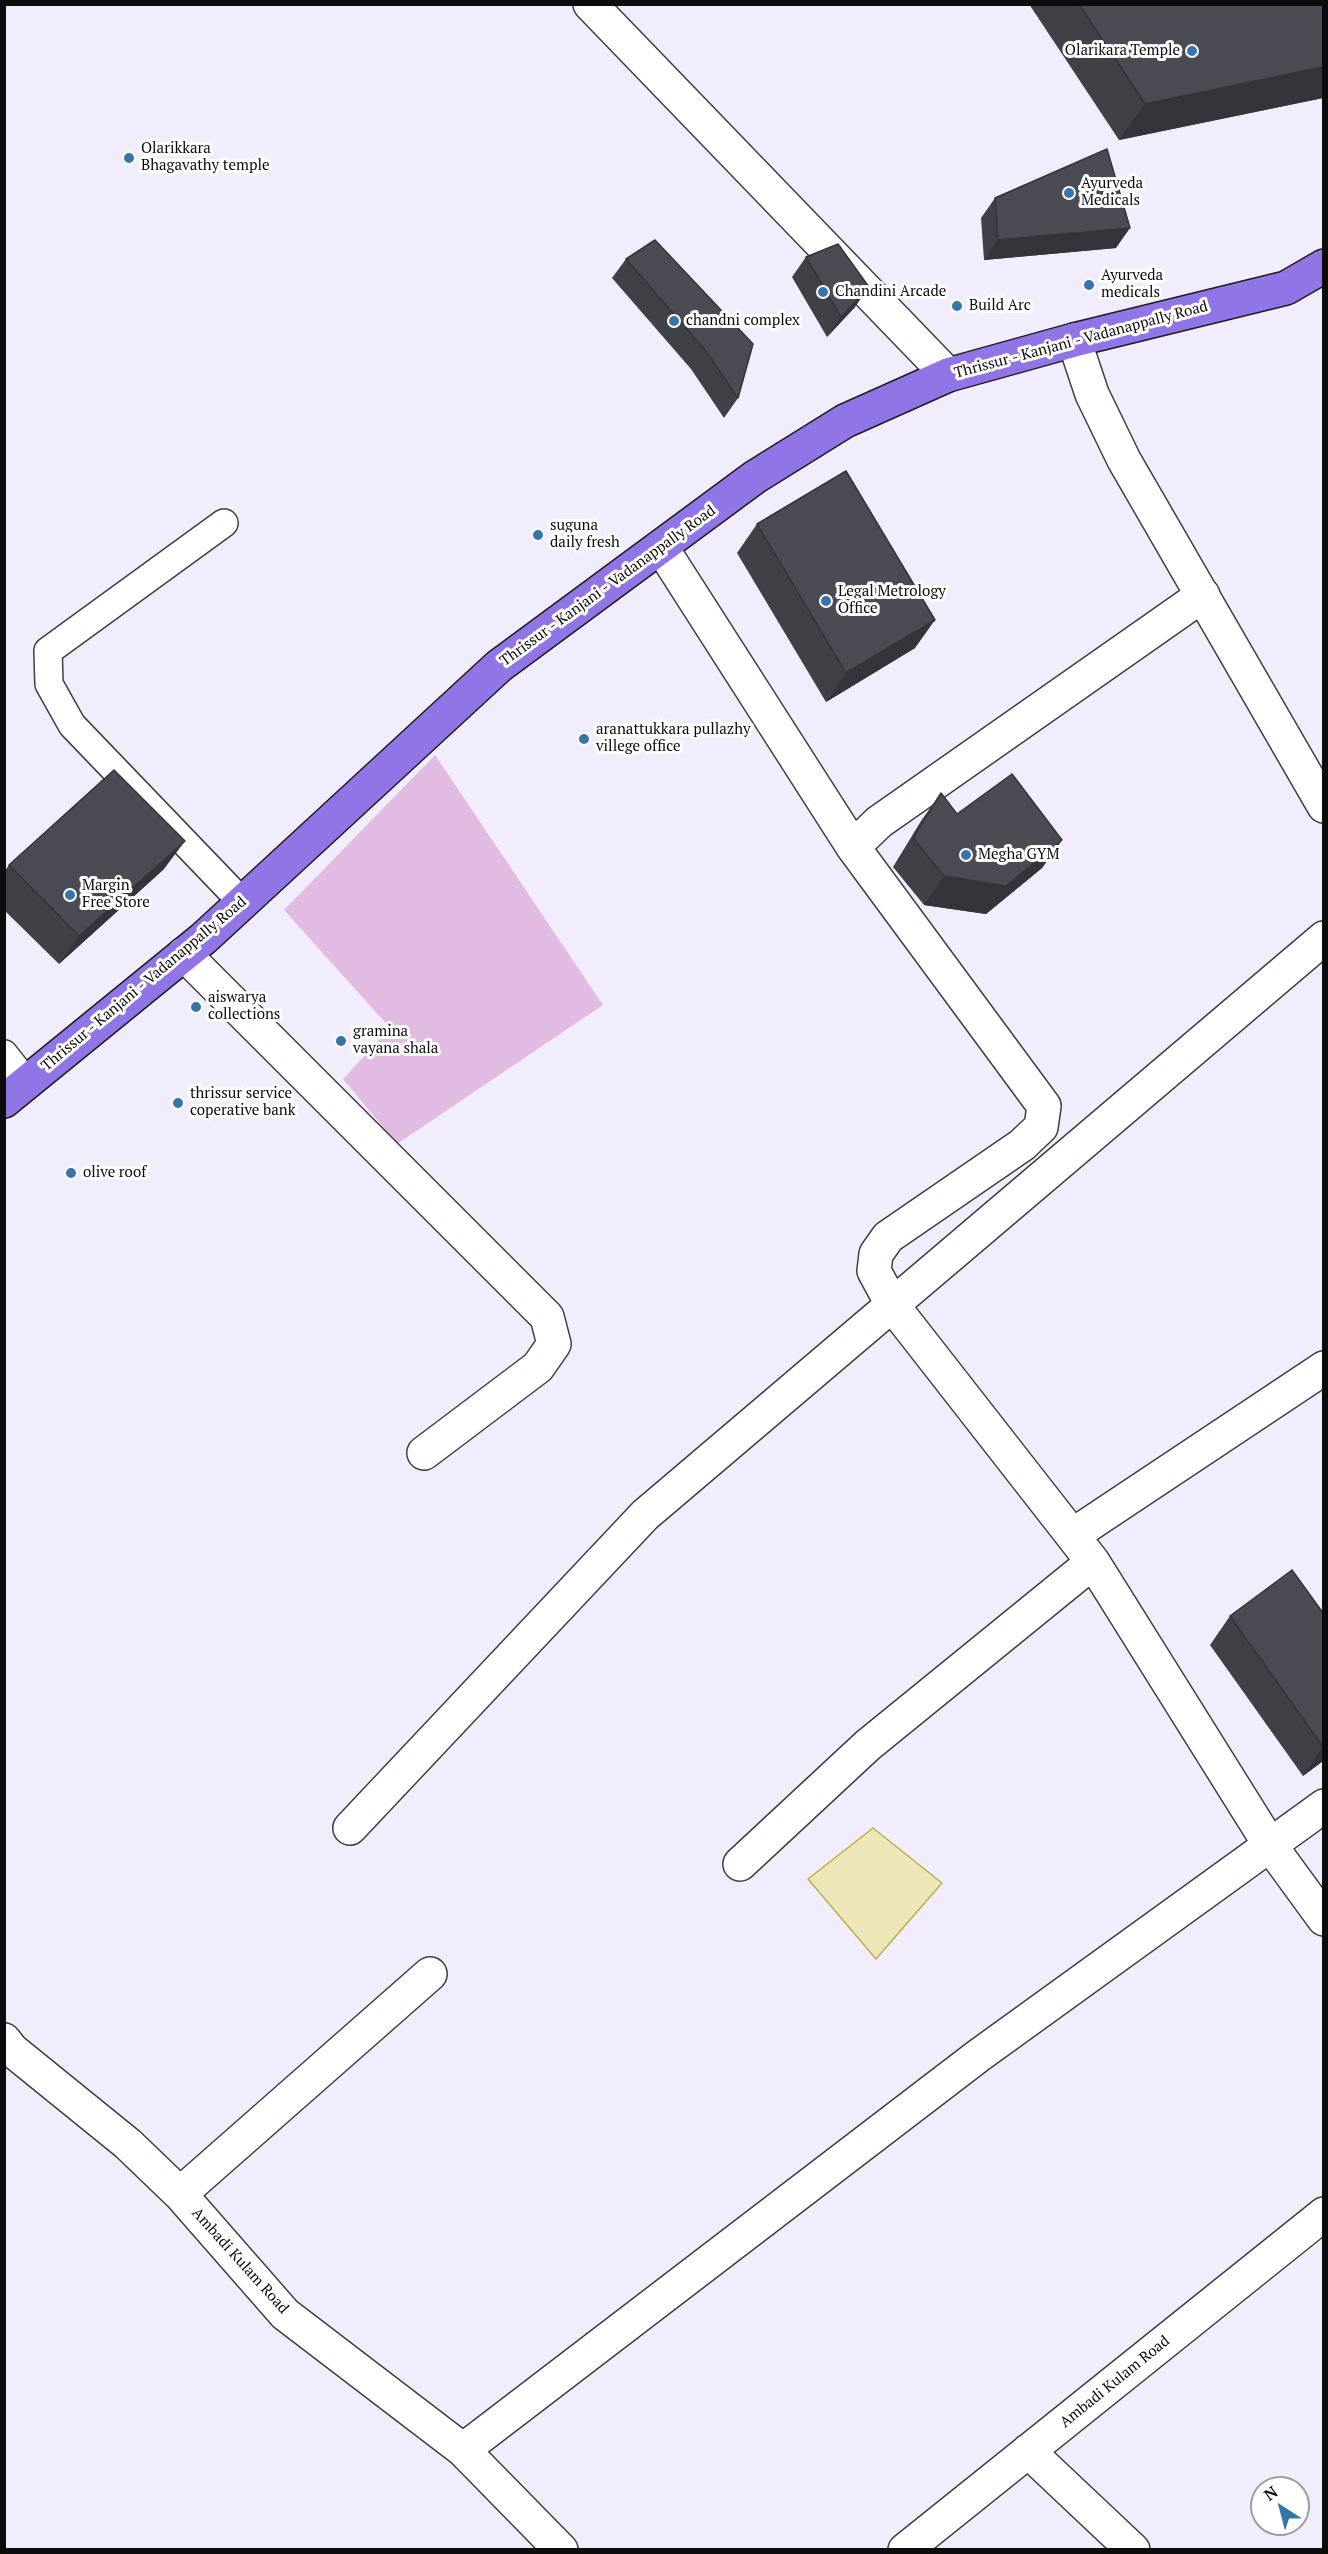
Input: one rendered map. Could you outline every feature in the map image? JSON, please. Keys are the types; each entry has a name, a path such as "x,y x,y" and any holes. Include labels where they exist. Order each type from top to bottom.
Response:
{"main road":[{"name":"Thrissur - Kanjani - Vadanappally Road","path":"16,1092 184,954 499,666 755,477 845,421 948,375 1074,340 1286,288 1323,266"}],"street":[{"path":"590,4 948,375"},
{"path":"1074,340 1092,394 1124,460 1323,806"},
{"path":"661,547 853,847 1044,1106 1041,1127 1022,1145 888,1238 876,1254 874,1271 893,1306 1093,1562 1270,1845 1323,1919"},
{"path":"853,847 879,822 1203,595"},
{"path":"350,1828 645,1515 1323,938"},
{"path":"184,954 547,1317 554,1344 538,1367 424,1453"},
{"path":"1073,1535 1323,1368"},
{"path":"740,1864 868,1745 1093,1562"},
{"path":"463,2450 978,2056 1323,1806"},
{"path":"180,2194 430,1974"},
{"name":"Ambadi Kulam Road","path":"7,2049 128,2144 180,2194 285,2314 463,2450 561,2550"},
{"name":"Ambadi Kulam Road","path":"905,2550 1323,2214"},
{"path":"1028,2451 1133,2550"}],"lane":[{"path":"224,523 48,651 50,684 72,725 242,902"},
{"path":"4,1054 16,1092"}],"shaded area":[{"path":"435,755 603,1005 397,1144 343,1079 390,1028 284,910"},
{"path":"873,1828 942,1883 876,1959 808,1879"}],"building":[{"path":"1079,4 1323,4 1323,67 1145,104"},
{"name":"Ayurveda Medicals","path":"1107,149 1130,228 998,240 995,198"},
{"path":"655,240 753,344 738,398 705,350 626,259"},
{"path":"838,244 869,287 841,317 806,257"},
{"name":"Legal Metrology Office","path":"846,471 935,620 846,673 757,524"},
{"name":"Margin Free Store","path":"114,770 185,841 79,936 9,865"},
{"path":"1012,774 1062,840 1006,886 944,876 913,838 941,793 957,814"},
{"path":"1292,1570 1323,1613 1323,1747 1230,1616"}],"place":[{"name":"Olarikara Temple","path":"1192,51"},
{"name":"Olarikkara Bhagavathy temple","path":"129,158"},
{"name":"Ayurveda Medicals","path":"1069,193"},
{"name":"Ayurveda medicals","path":"1089,285"},
{"name":"Chandini Arcade","path":"823,292"},
{"name":"Build Arc","path":"957,306"},
{"name":"chandni complex","path":"674,321"},
{"name":"suguna daily fresh","path":"538,535"},
{"name":"Legal Metrology Office","path":"826,601"},
{"name":"aranattukkara pullazhy villege office","path":"584,739"},
{"name":"Megha GYM","path":"966,855"},
{"name":"Margin Free Store","path":"70,895"},
{"name":"aiswarya collections","path":"196,1007"},
{"name":"gramina vayana shala","path":"341,1041"},
{"name":"thrissur service coperative bank","path":"178,1103"},
{"name":"olive roof","path":"71,1173"}]}
